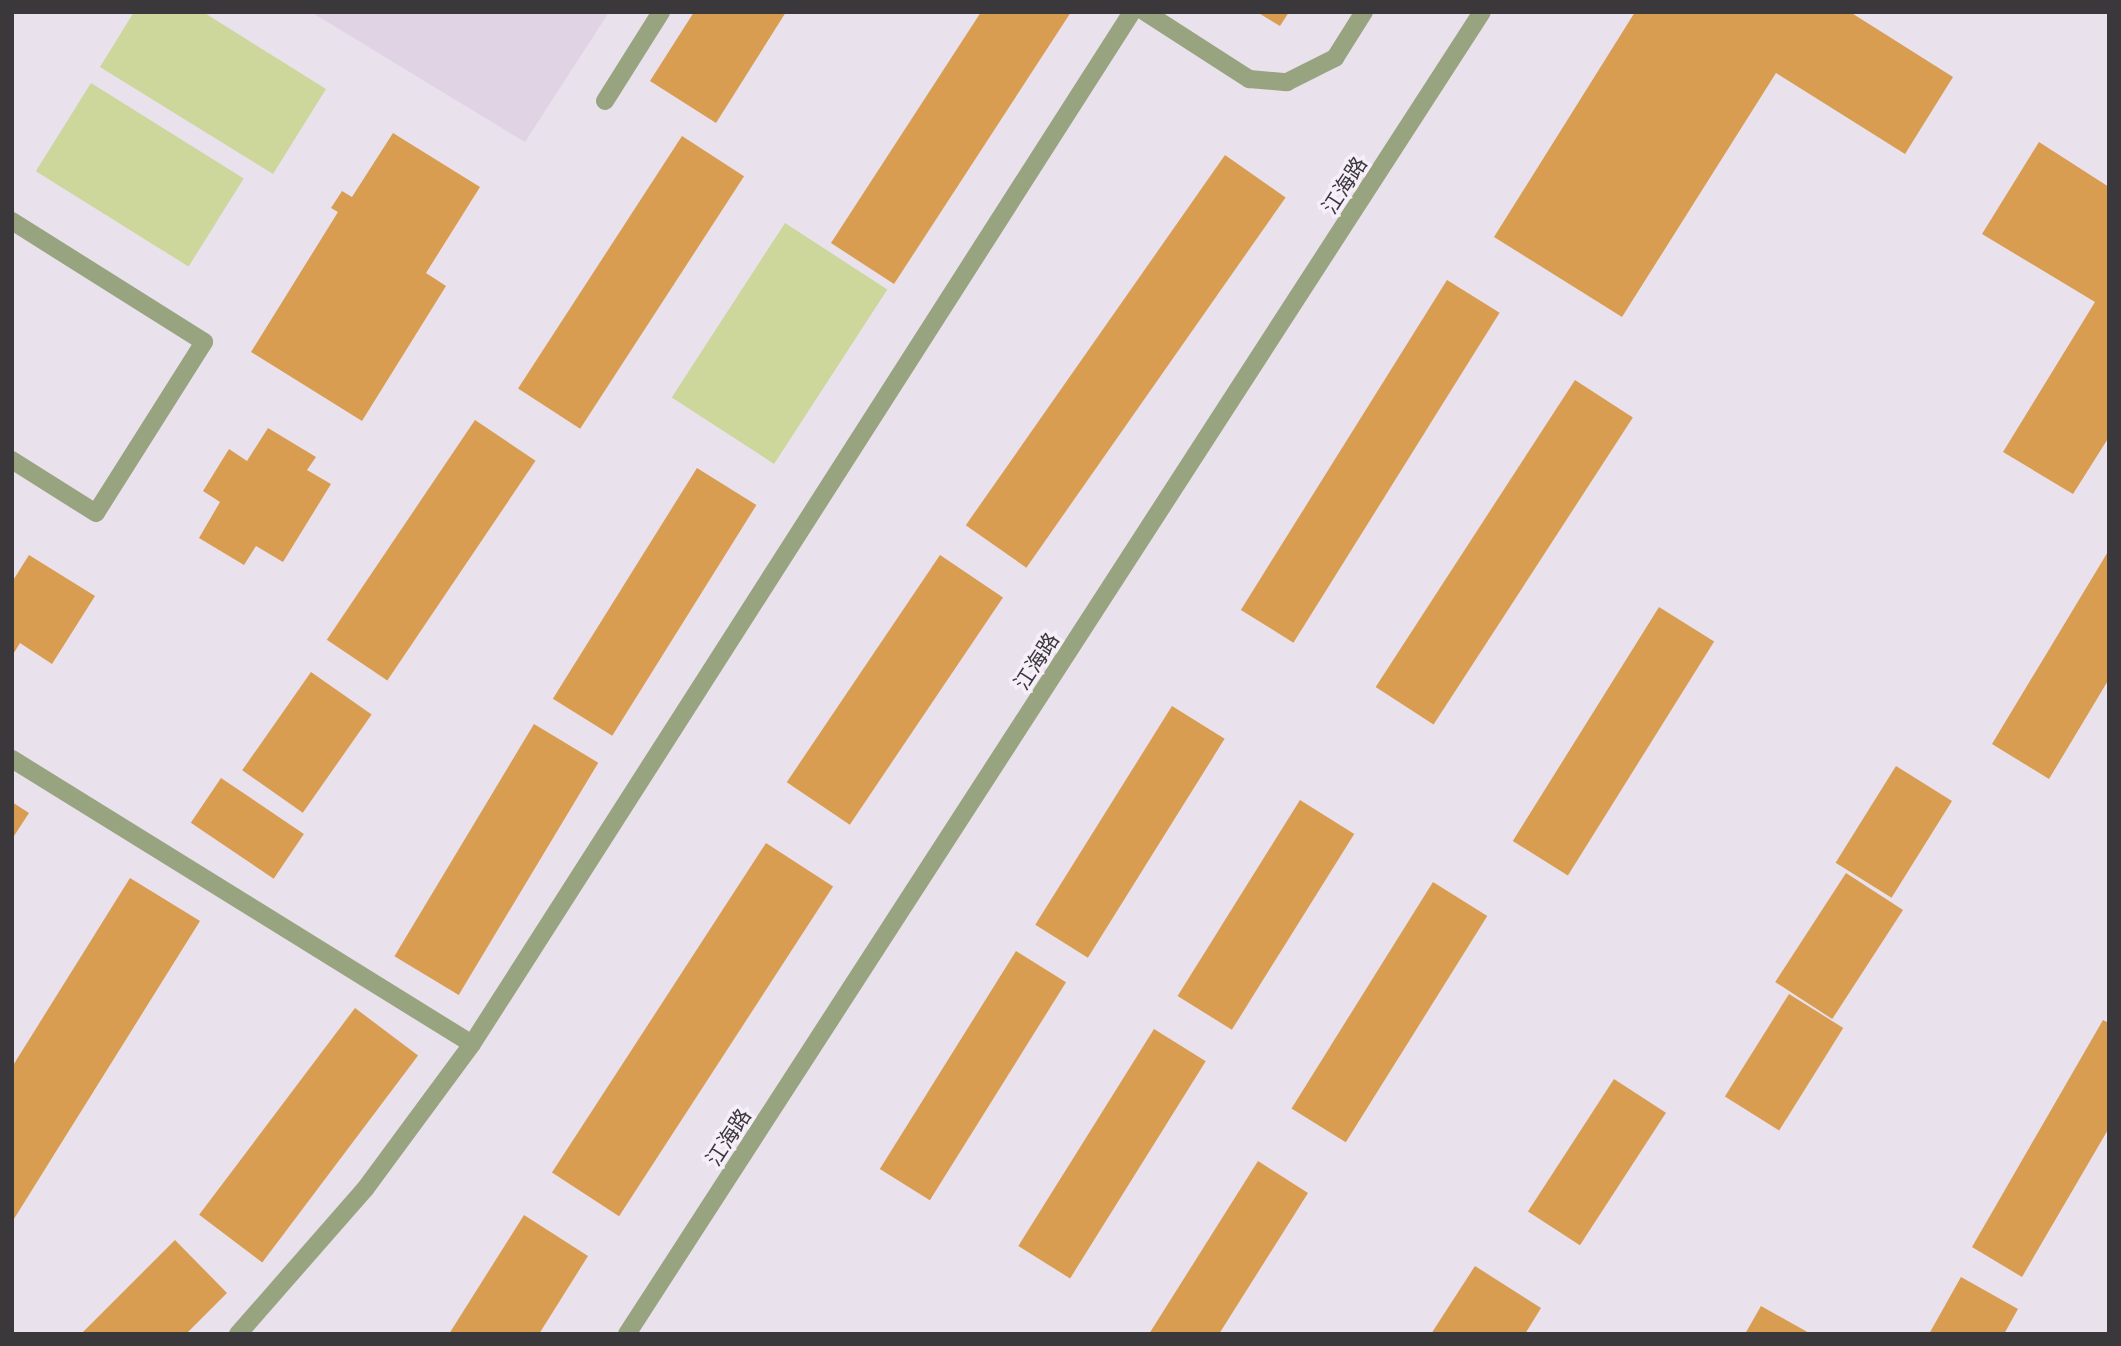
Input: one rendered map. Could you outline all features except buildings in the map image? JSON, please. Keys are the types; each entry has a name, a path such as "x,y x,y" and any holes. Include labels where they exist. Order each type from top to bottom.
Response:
{"street":[{"path":"605,101 661,12"},
{"path":"239,1334 365,1189 472,1044 1132,12"},
{"path":"1145,12 1248,79 1287,82 1335,58 1364,12"},
{"name":"江海路","path":"627,1334 1482,12"},
{"path":"12,221 204,342 96,513 12,460"},
{"path":"12,759 472,1044"}],"shaded area":[{"path":"311,12 609,12 525,142"}],"green space":[{"path":"134,12 203,12 326,89 273,174 100,67"},
{"path":"91,83 244,178 189,267 36,171"},
{"path":"785,223 887,289 774,464 672,397"}]}
